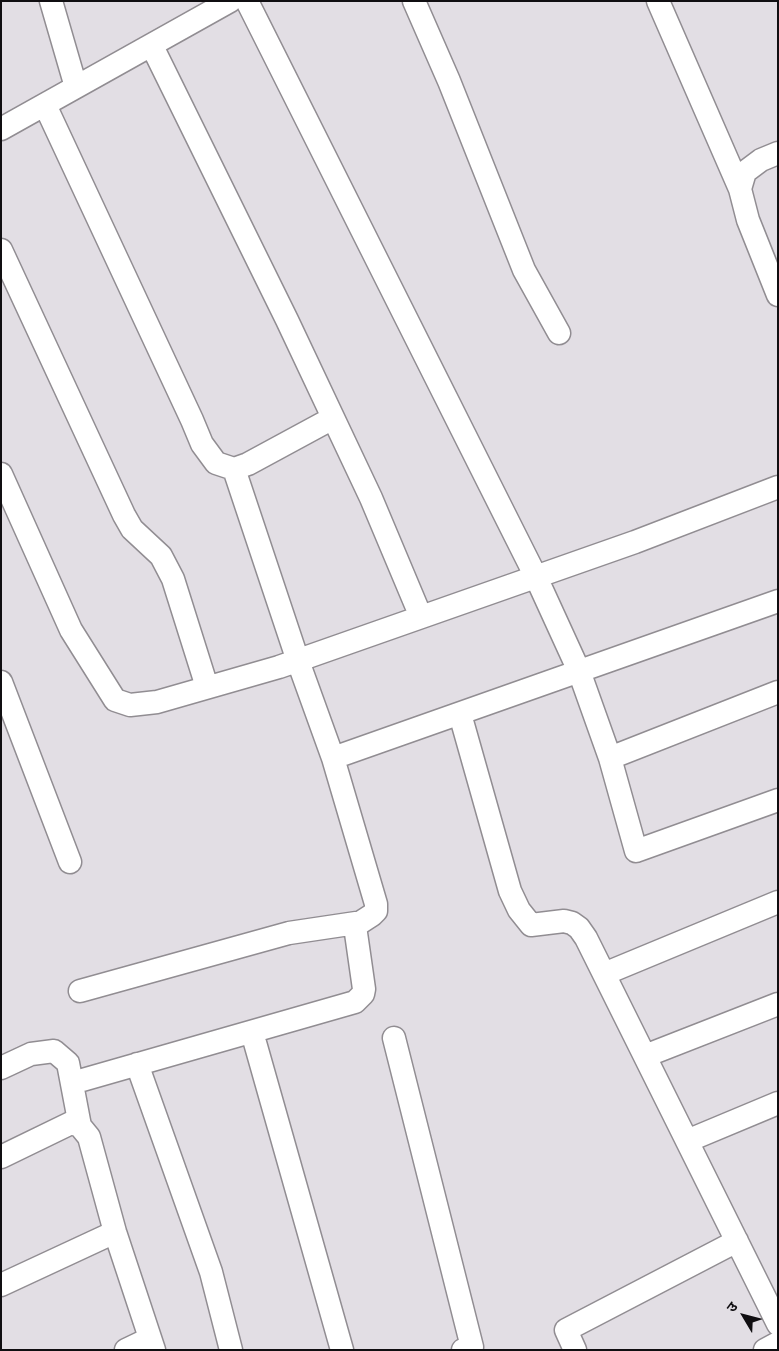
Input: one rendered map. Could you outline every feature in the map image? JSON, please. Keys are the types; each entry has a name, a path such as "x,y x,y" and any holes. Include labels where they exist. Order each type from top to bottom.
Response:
{"street":[{"path":"51,1 76,87"},
{"path":"1,129 230,1"},
{"path":"247,1 536,577 579,671 610,758 636,851 778,800"},
{"path":"414,1 449,81 524,270 559,333"},
{"path":"665,3 740,189 748,220 777,289"},
{"path":"152,46 334,418 371,498 421,617"},
{"path":"45,105 188,410 202,444 216,463 234,469 248,464 334,418"},
{"path":"740,189 745,172 761,160 778,153"},
{"path":"1,250 124,515 132,529 161,556 173,579 208,688"},
{"path":"80,991 290,933 356,923 376,911 376,904 333,758 298,661 234,469"},
{"path":"1,474 71,630 115,700 130,706 157,702 298,661 635,542 778,486"},
{"path":"333,758 778,601"},
{"path":"1,682 11,735 70,862"},
{"path":"610,758 778,692"},
{"path":"460,714 510,891 520,910 532,925 564,921 572,923 582,933 778,1324"},
{"path":"604,974 778,902"},
{"path":"72,1083 252,1032 359,999 364,989 364,979 355,928 356,923"},
{"path":"645,1056 778,1004"},
{"path":"252,1032 342,1350"},
{"path":"394,1038 472,1347 463,1350"},
{"path":"1,1068 31,1054 54,1051 68,1063 80,1126 89,1137 115,1232 152,1344 126,1350"},
{"path":"137,1064 211,1272 231,1350"},
{"path":"687,1141 778,1103"},
{"path":"1,1157 72,1123 80,1126"},
{"path":"1,1285 115,1232"},
{"path":"575,1350 566,1330 737,1241"},
{"path":"765,1350 778,1343"}]}
